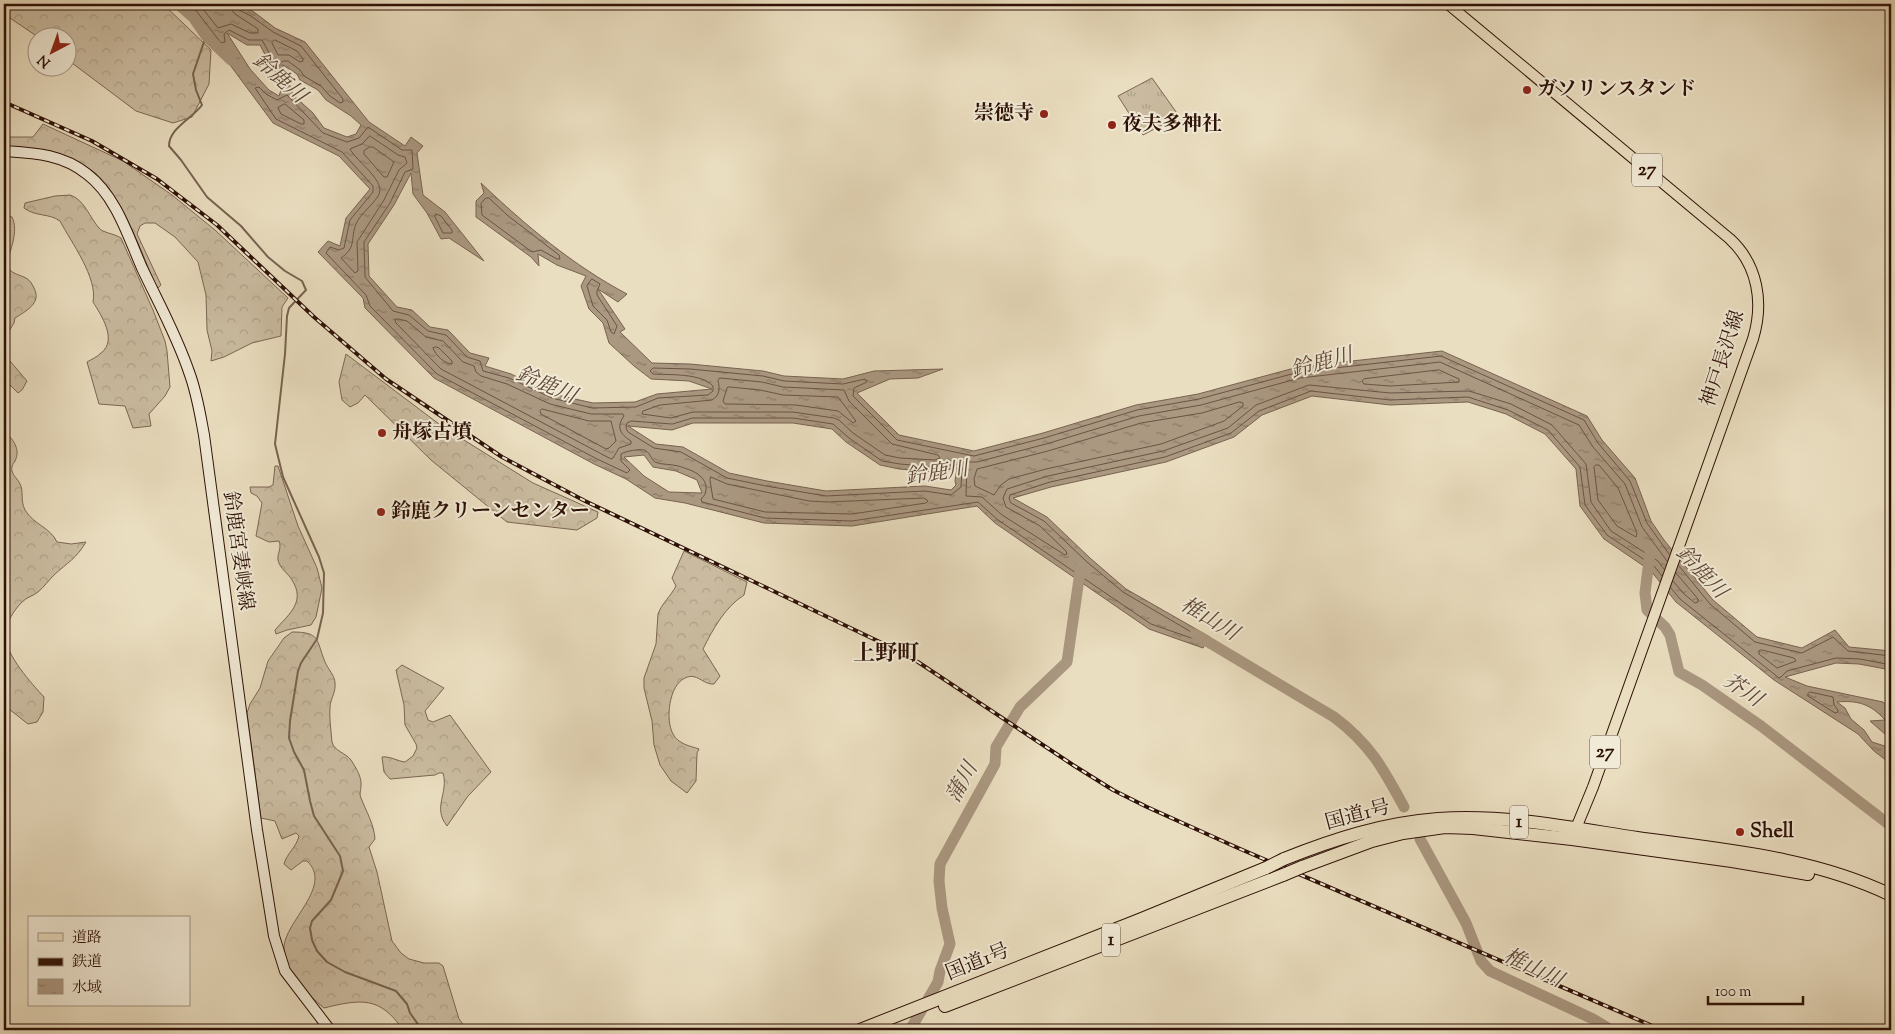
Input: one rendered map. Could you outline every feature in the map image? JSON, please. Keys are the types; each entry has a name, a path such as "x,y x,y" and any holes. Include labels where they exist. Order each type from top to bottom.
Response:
{"highway":[{"name":"国道1号","path":"943,1002 1284,860 1356,833 1430,820 1472,819 1518,822 1574,834 1798,872 1845,885 1891,905"},
{"name":"国道1号","path":"860,1030 909,1015 1380,839 1403,833 1445,827 1574,834 1784,860 1847,877 1891,895"},
{"name":"国道1号","path":"882,1030 909,1015"}],"main road":[{"name":"神戸長沢線","path":"1448,4 1718,228 1740,250 1749,264 1758,294 1759,310 1755,332 1738,382 1596,778 1574,834"},
{"name":"鈴鹿宮妻峡線","path":"4,151 38,153 57,157 86,173 100,186 119,217 190,372 198,401 204,435 257,830 274,936 285,971 330,1030"}],"green space":[{"path":"4,4 163,4 211,50 209,84 192,117 173,123 136,111 78,68 78,28 28,28 28,30 4,14"},
{"path":"1152,78 1179,116 1143,135 1118,96"},
{"path":"43,124 123,161 172,195 215,230 288,298 282,307 281,336 252,343 224,357 211,361 212,351 207,330 206,295 198,262 175,237 155,223 145,223 140,226 137,234 161,285 157,289 137,240 119,204 98,175 86,167 67,160 46,154 4,147 4,137 33,137"},
{"path":"70,195 79,200 101,230 121,238 165,341 170,387 165,396 149,414 151,426 133,428 125,406 99,404 87,362 98,356 106,348 108,335 104,320 93,302 92,282 88,271 60,221 33,213 24,208 25,203 55,196"},
{"path":"4,217 12,217 15,228 6,265 12,272 30,281 36,293 36,298 32,306 15,318 4,339"},
{"path":"4,354 27,381 18,393 4,379"},
{"path":"346,354 443,427 533,483 598,512 597,518 577,530 507,522 431,460 365,395 358,403 350,407 342,400 339,382"},
{"path":"4,431 17,448 17,457 12,466 12,471 21,487 25,510 57,542 71,544 86,542 75,556 40,590 22,602 8,622 5,636 6,644 14,660 44,697 43,712 37,722 28,724 4,705"},
{"path":"275,466 278,466 298,526 317,568 322,588 316,617 311,625 276,634 275,630 294,607 297,595 296,588 279,563 279,541 269,542 256,536 262,503 257,496 251,493 250,487 269,487 273,485"},
{"path":"684,551 747,582 744,595 725,612 703,649 720,676 714,684 693,677 685,678 675,688 672,695 669,720 673,734 681,742 699,749 697,753 696,781 687,793 671,781 660,765 654,745 652,721 644,688 644,678 656,644 658,614 676,586 672,578"},
{"path":"292,632 308,634 316,639 334,678 335,689 330,710 332,742 335,748 351,760 360,776 360,796 375,839 369,847 377,872 392,941 401,953 409,959 424,963 439,963 443,966 459,1019 467,1030 403,1030 386,1011 369,1003 349,1003 324,1008 298,982 288,966 284,948 286,938 312,893 315,881 314,871 307,861 303,861 291,870 284,864 299,836 296,833 282,839 275,821 261,818 247,713 260,688 268,661 284,638"},
{"path":"402,665 444,688 425,711 428,720 433,722 450,715 491,772 468,796 447,826 441,813 444,787 443,773 390,779 384,772 382,757 405,762 413,756 417,748 405,725 404,705 396,670"}],"water":[{"path":"185,4 238,4 254,12 275,28 305,42 369,122 405,146 411,137 423,146 417,153 423,195 445,212 484,261 449,238 441,239 427,213 413,194 411,173 394,205 368,244 369,276 397,307 412,310 430,327 448,330 470,353 489,358 485,366 511,374 553,394 593,403 635,402 657,394 712,389 689,381 651,379 634,366 609,343 603,323 589,309 581,286 586,276 557,265 538,254 539,266 531,257 476,217 476,201 484,193 481,183 515,214 569,258 627,294 618,302 598,289 625,329 620,332 652,363 690,364 763,371 784,376 843,379 874,371 943,369 918,378 890,379 857,393 899,435 974,451 1043,433 1136,405 1198,394 1298,367 1442,351 1587,416 1602,440 1635,478 1651,521 1664,540 1713,600 1757,637 1802,648 1835,630 1849,647 1891,651 1891,670 1859,664 1836,663 1785,677 1807,686 1883,702 1891,711 1891,744 1886,735 1870,721 1885,720 1874,710 1863,704 1837,702 1845,708 1851,719 1864,730 1872,742 1891,748 1891,764 1874,751 1858,734 1774,680 1676,602 1651,571 1604,539 1580,506 1576,469 1545,434 1506,414 1468,402 1390,405 1312,396 1262,415 1234,437 1166,462 1051,487 1013,498 1047,517 1126,589 1210,637 1203,648 1149,629 995,523 977,506 852,526 764,523 685,503 655,498 626,479 594,464 434,378 365,308 363,298 318,252 328,241 340,246 346,218 370,189 339,156 273,123","holes":["227,33 247,45 260,45 282,87 279,96 269,90 250,69","283,65 297,74 300,80 318,90 326,100 351,116 361,125 356,134 347,137 324,128 313,113 293,95","693,423 793,423 832,429 846,442 880,465 899,469 936,472 957,468 956,485 951,490 925,486 826,491 767,481 729,473 683,447 656,444 628,426 672,430","644,455 653,467 676,471 697,480 702,493 669,492 644,476 624,457"]}],"waterway":[{"name":"鈴鹿川","path":"178,4 193,17 206,36 231,60"},
{"path":"206,36 193,74 196,90 202,105 177,129 170,140 169,146 207,197 241,226 268,257 285,271 302,281 306,290 289,308 287,316 285,354 275,444 283,477 319,557 324,573 323,613 317,639 301,663 298,671 289,738 304,770 314,816 340,856 343,871 331,900 312,921 310,928 312,940 317,951 327,962 345,972 396,991 407,1004 410,1013 422,1030"},
{"name":"芥川","path":"1650,553 1645,593 1647,610 1665,627 1670,635 1679,672 1702,685 1761,726 1891,826"},
{"name":"蒲川","path":"910,1030 938,982 950,944 942,908 939,881 940,864 995,764 996,747 1020,707 1067,662 1081,565"},
{"name":"椎山川","path":"1195,634 1334,717 1357,737 1375,758 1404,807"},
{"name":"椎山川","path":"1420,839 1466,923 1481,961 1490,971 1593,1019 1611,1030"}],"railway":[{"path":"4,102 92,141 157,179 217,225 314,317 386,379 502,457 585,501 918,662 1073,765 1113,790 1147,807 1662,1030"}],"place":[{"name":"ガソリンスタンド","path":"1527,90"},
{"name":"崇徳寺","path":"1044,114"},
{"name":"夜夫多神社","path":"1112,125"},
{"name":"舟塚古墳","path":"382,433"},
{"name":"鈴鹿クリーンセンター","path":"381,512"},
{"name":"Shell","path":"1740,832"}],"district":[{"name":"上野町","path":"886,655"}]}
